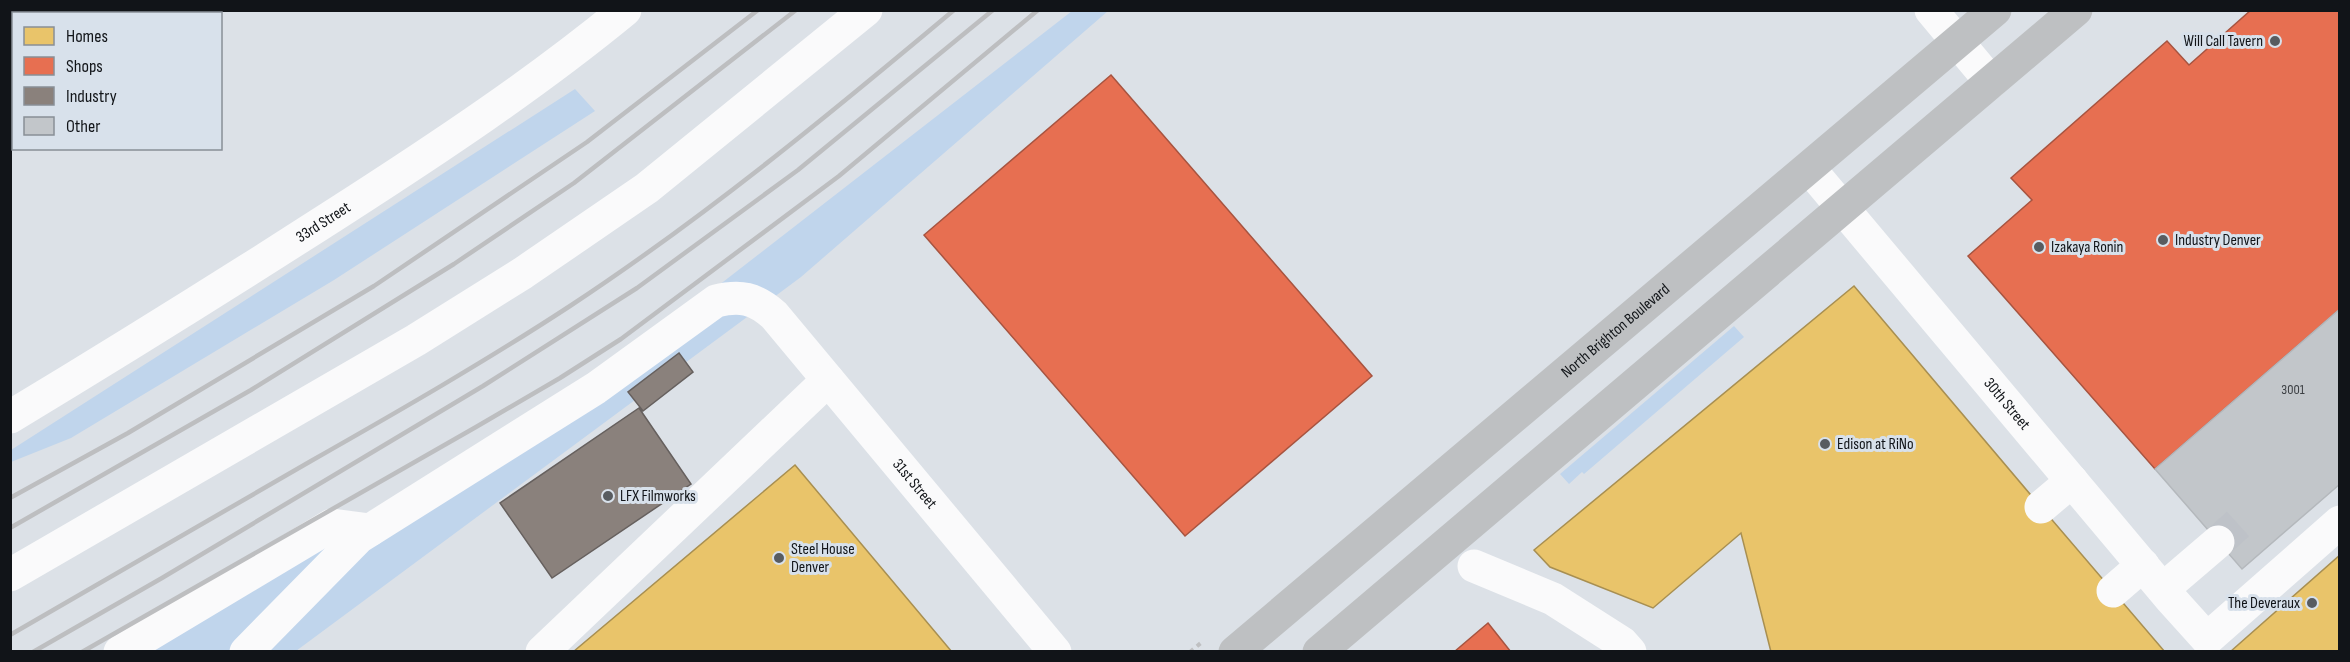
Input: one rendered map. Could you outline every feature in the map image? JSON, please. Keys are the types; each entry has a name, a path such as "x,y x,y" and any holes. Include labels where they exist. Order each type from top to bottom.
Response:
{"main road":[{"name":"North Brighton Boulevard","path":"1235,651 1995,10"},
{"path":"1319,651 2076,10"}],"street":[{"name":"33rd Street","path":"10,417 180,315 423,158 578,49 625,10"},
{"path":"10,575 416,339 523,273 647,188 866,10"},
{"path":"1931,10 1991,82"},
{"name":"30th Street","path":"1809,168 2153,577 2219,628 2340,522"},
{"name":"31st Street","path":"246,651 359,537 596,388 716,301 731,297 747,298 762,305 774,315 1055,651"},
{"path":"542,651 828,380"},
{"path":"2041,507 2072,481"},
{"path":"120,651 332,525 370,530"},
{"path":"2113,591 2153,577 2218,542"},
{"path":"1474,566 1553,599 1622,643 1630,651"}],"shaded area":[{"path":"1072,11 1108,11 801,277 296,651 126,652 519,425 656,334"},
{"path":"575,89 595,111 334,280 71,438 11,462 11,450"},
{"path":"1734,326 1744,337 1584,474 1582,472 1569,484 1560,474"}],"building: Homes":[{"name":"Edison at RiNo","path":"1854,286 2165,652 1771,652 1741,533 1653,608 1550,567 1534,550"},
{"name":"Steel House Denver","path":"795,465 952,652 573,652"},
{"name":"The Deveraux","path":"2340,555 2340,652 2230,652"}],"building: Shops":[{"name":"Industry Denver","path":"2251,10 2340,10 2340,309 2155,469 1968,256 2032,200 2011,178 2167,41 2189,65"},
{"path":"1111,75 1372,376 1185,536 924,235"},
{"path":"1488,623 1511,652 1454,652"}],"building: Industry":[{"path":"679,353 693,372 643,411 628,392"},
{"path":"639,408 691,484 552,578 500,503"}],"building: Other":[{"path":"2340,309 2340,484 2242,569 2155,469"}],"tunnel":[{"path":"2218,542 2238,524"}],"railway":[{"path":"10,498 128,433 374,286 587,142 758,10"},
{"path":"10,528 251,390 454,264 574,183 796,10"},
{"path":"10,635 409,404 570,306 718,201 814,126 954,10"},
{"path":"33,652 162,578 483,386 637,288 798,170 993,10"},
{"path":"82,652 476,427 621,339 839,176 1038,10"}],"place":[{"name":"Will Call Tavern","path":"2275,41"},
{"name":"Industry Denver","path":"2163,240"},
{"name":"Izakaya Ronin","path":"2039,247"},
{"name":"Edison at RiNo","path":"1825,444"},
{"name":"LFX Filmworks","path":"608,496"},
{"name":"Steel House Denver","path":"779,558"},
{"name":"The Deveraux","path":"2312,603"}]}
